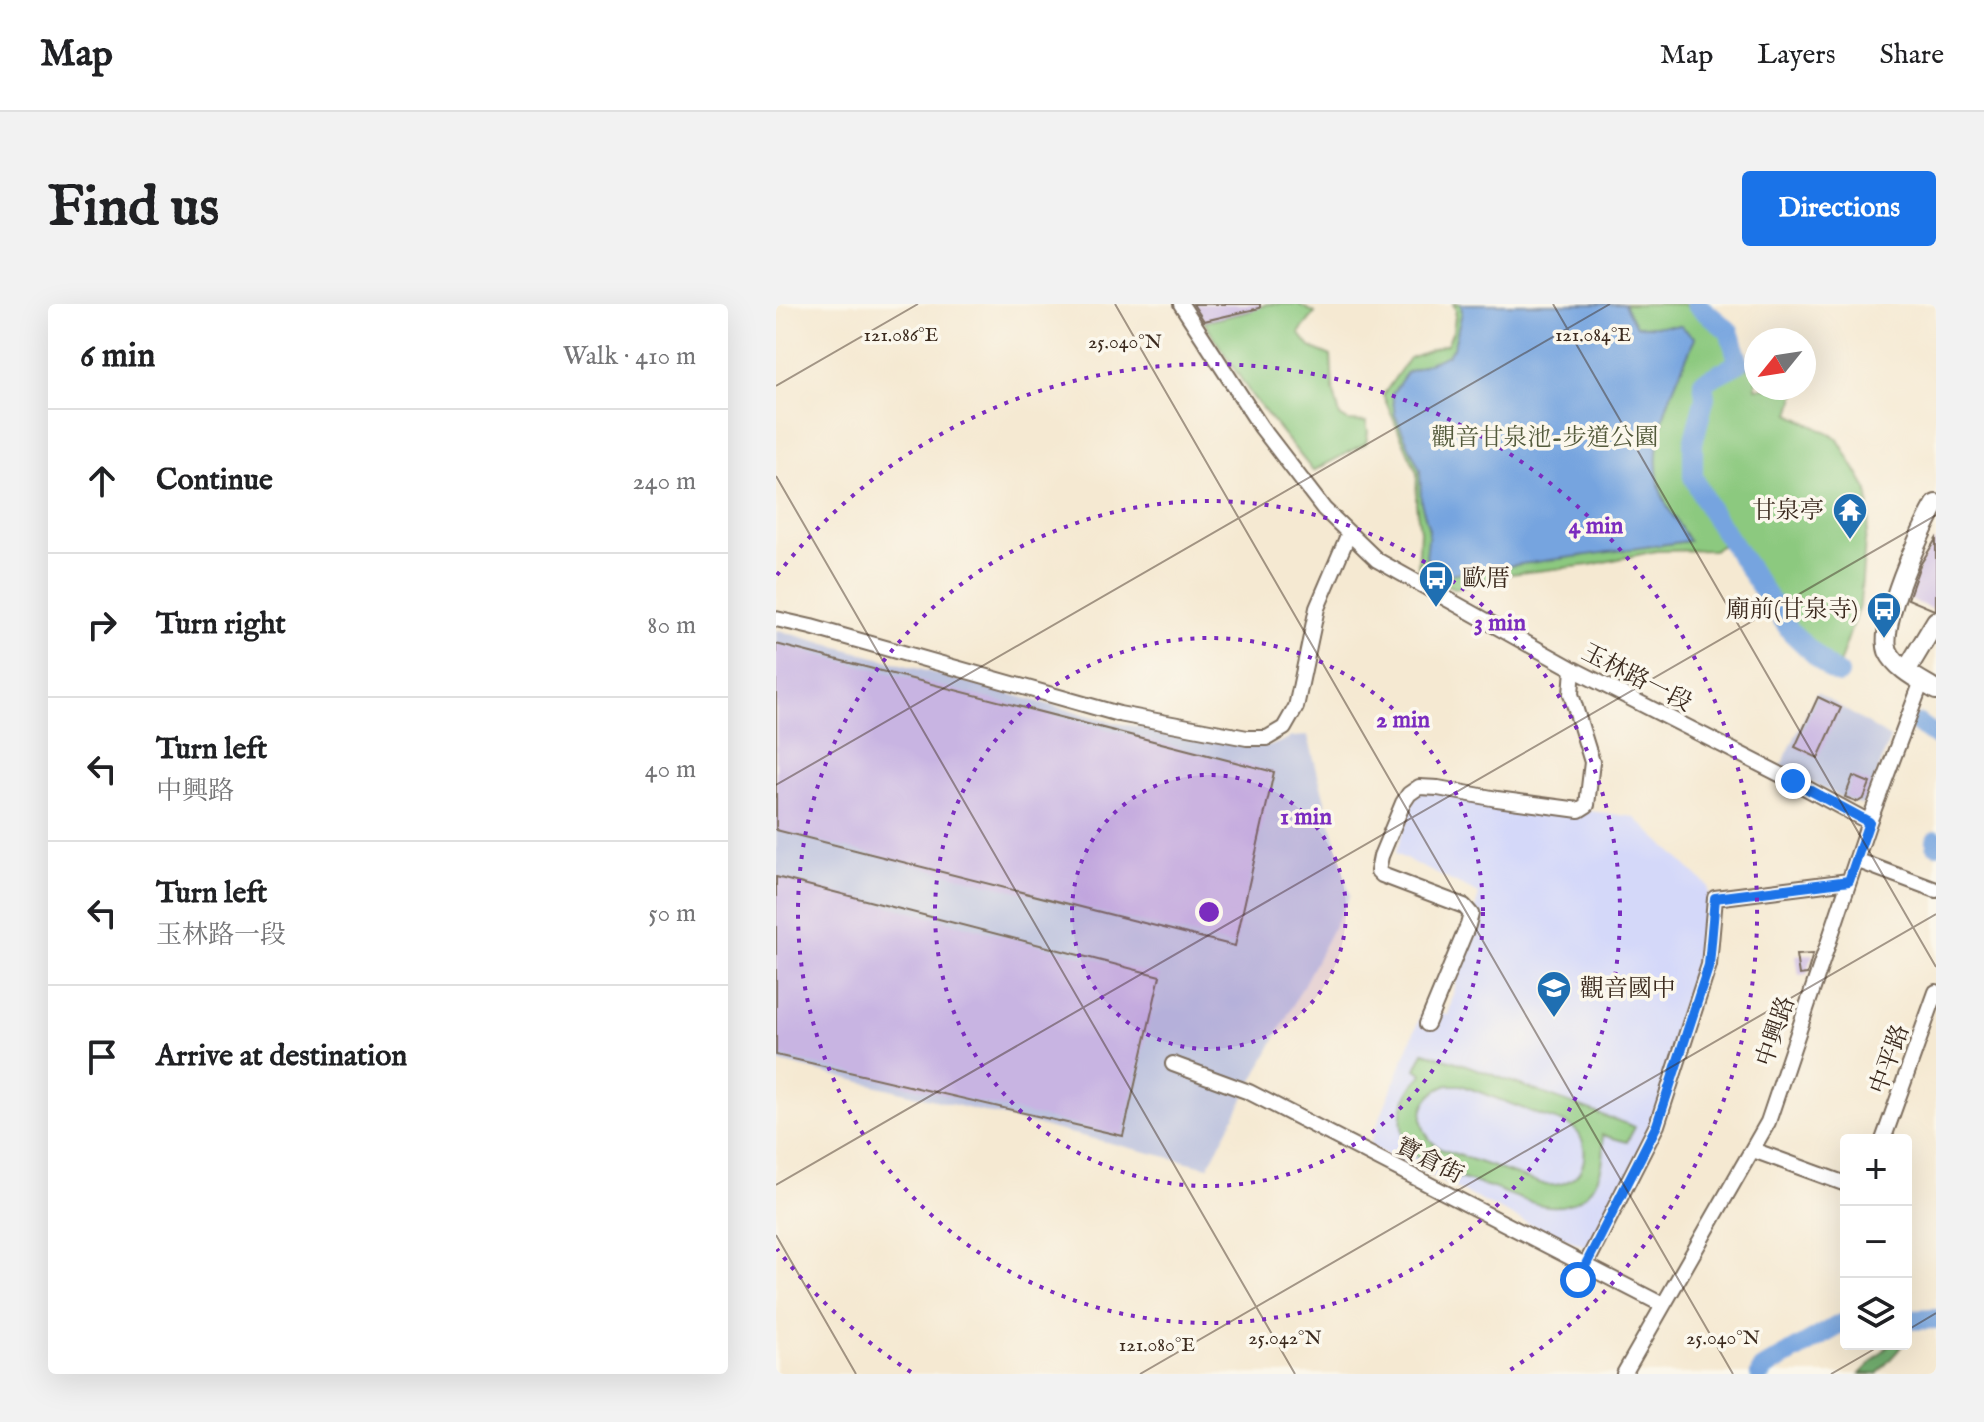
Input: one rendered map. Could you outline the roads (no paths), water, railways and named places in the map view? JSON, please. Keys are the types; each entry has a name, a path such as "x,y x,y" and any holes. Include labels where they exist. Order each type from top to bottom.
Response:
{"main road":[{"path":"1929,686 1893,661 1887,648 1886,634 1916,544 1936,504"},
{"path":"1906,671 1936,621"}],"street":[{"name":"玉林路一段","path":"1181,304 1261,427 1324,509 1377,560 1573,669 1869,822"},
{"path":"776,619 1119,714 1247,738 1267,738 1284,728 1296,707 1317,608 1349,533"},
{"path":"1427,1024 1471,914 1464,906 1382,875 1378,871 1381,856 1409,794 1419,787 1579,810 1587,805 1592,762 1571,694 1573,669"},
{"name":"中興路","path":"1624,1374 1768,1122 1869,822 1929,686"},
{"path":"1856,860 1936,890"},
{"path":"1578,1280 1657,1125 1709,965 1715,898 1849,881"},
{"name":"中平路","path":"1885,1134 1936,992"},
{"name":"寶倉街","path":"1173,1064 1249,1092 1663,1305"},
{"path":"1753,1150 1840,1182"}],"water":[{"name":"觀音甘泉池-步道公園","path":"1461,304 1624,304 1636,326 1681,326 1695,338 1663,420 1657,462 1659,483 1666,504 1689,541 1443,575 1432,567 1426,557 1429,530 1421,502 1420,470 1395,415 1392,394 1407,372 1448,355 1454,346"}],"waterway":[{"path":"1696,304 1729,331 1739,363 1703,382 1705,397 1693,443 1693,477 1711,512 1791,632 1839,674"},
{"path":"1919,724 1936,736"},
{"path":"1912,1320 1936,1319"},
{"path":"1760,1374 1763,1369 1840,1325"}],"place":[{"name":"甘泉亭","path":"1850,541"},
{"name":"歐厝","path":"1436,609"},
{"name":"廟前(甘泉寺)","path":"1884,640"},
{"name":"觀音國中","path":"1554,1019"}]}
